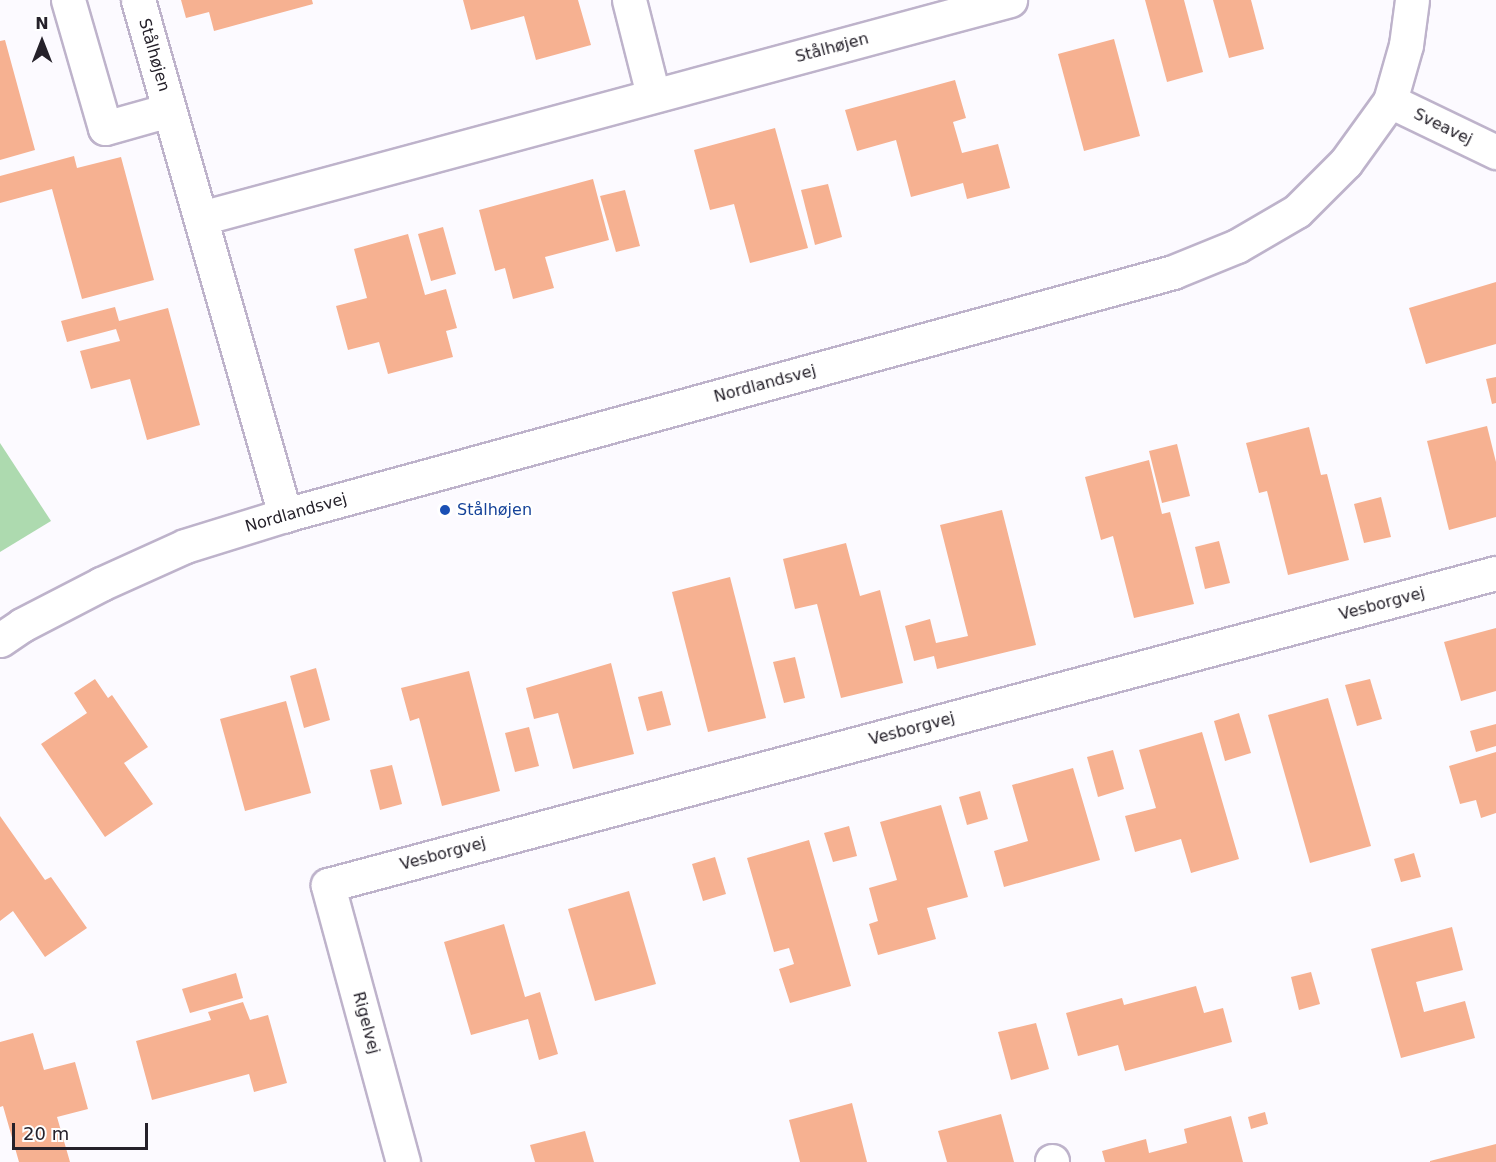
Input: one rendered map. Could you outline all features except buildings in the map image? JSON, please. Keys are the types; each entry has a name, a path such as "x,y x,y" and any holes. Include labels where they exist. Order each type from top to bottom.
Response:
{"street":[{"name":"Stålhøjen","path":"68,0 105,128 169,110"},
{"name":"Stålhøjen","path":"138,0 285,515"},
{"path":"629,0 654,95"},
{"name":"Stålhøjen","path":"201,218 1010,0"},
{"name":"Nordlandsvej","path":"0,640 22,625 101,584 184,546 285,515 1173,272 1237,246 1297,211 1346,162 1390,101 1406,45 1412,0"},
{"name":"Sveavej","path":"1390,101 1496,152"},
{"name":"Vesborgvej","path":"328,885 1496,573"},
{"name":"Rigelvej","path":"328,885 403,1162"}],"green space":[{"path":"0,443 51,521 0,552"}],"place":[{"name":"Stålhøjen","path":"445,510"}]}
